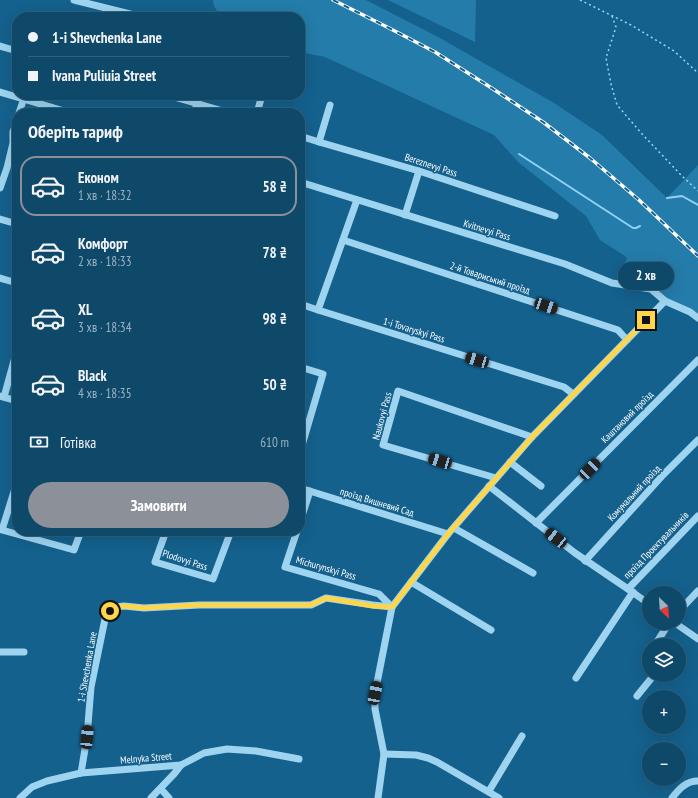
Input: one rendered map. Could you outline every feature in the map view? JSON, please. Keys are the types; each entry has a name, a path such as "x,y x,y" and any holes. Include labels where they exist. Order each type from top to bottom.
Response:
{"street":[{"path":"74,0 122,12"},
{"path":"0,46 12,50"},
{"path":"0,92 12,95"},
{"path":"30,100 55,108"},
{"path":"184,100 212,108"},
{"path":"196,108 198,100"},
{"path":"319,142 330,105"},
{"name":"Bereznevyi Pass","path":"305,138 419,172 555,216"},
{"path":"0,188 12,154"},
{"path":"405,215 419,172"},
{"name":"Kvitnevyi Pass","path":"305,184 565,264 612,283 651,289 665,301 690,312 698,318"},
{"path":"318,310 357,200"},
{"path":"0,219 12,223"},
{"name":"2-й Товариський проїзд","path":"342,240 618,330 627,340"},
{"path":"0,278 12,282"},
{"path":"378,798 384,754 375,709 375,693 392,607 448,534 532,437 665,301"},
{"name":"1-i Tovaryskyi Pass","path":"305,306 564,387 573,394"},
{"name":"Каштановий проїзд","path":"536,523 698,360"},
{"path":"12,366 2,397 12,400"},
{"path":"305,369 323,374 305,435"},
{"name":"Naukovyi Pass","path":"496,478 383,445 398,391 532,437"},
{"name":"Комунальний проїзд","path":"585,561 663,475 698,440"},
{"path":"510,462 541,486"},
{"path":"489,486 585,561 642,599"},
{"name":"проїзд Вишневий Сад","path":"305,490 448,534"},
{"path":"305,506 310,491"},
{"path":"12,498 2,530 12,533"},
{"name":"проїзд Проектувальників","path":"576,678 631,591 698,516"},
{"path":"454,528 533,573"},
{"path":"24,536 74,550 79,536"},
{"name":"Plodovyi Pass","path":"164,536 155,562 213,579 229,536"},
{"name":"Michurynskyi Pass","path":"295,536 285,567 379,594 392,607"},
{"path":"411,582 491,630"},
{"path":"686,604 698,591"},
{"name":"1-i Shevchenka Lane","path":"81,773 87,737 91,687 106,619 110,611 116,607 124,606 144,608 199,605 311,605 326,598 373,606 392,607"},
{"path":"684,630 698,640"},
{"path":"0,652 24,652"},
{"path":"638,696 649,682"},
{"path":"489,791 522,736"},
{"name":"Melnyka Street","path":"20,798 32,787 47,781 81,773 181,765 204,753 227,749 256,751 299,759"},
{"path":"384,754 416,755 428,758 499,798"},
{"path":"151,798 161,789 181,765"},
{"path":"672,798 679,788 698,781"},
{"path":"161,789 169,798"}],"path":[{"path":"580,0 632,25 674,51 698,73"},
{"path":"612,16 616,27 606,58 611,84 618,105 643,135 698,191"}],"shaded area":[{"path":"213,0 366,0 440,38 554,103 602,135 667,198 698,165 698,318 651,289 615,284 627,259 625,256 600,240 586,216 518,162 494,135 325,57 305,53 305,12 218,12"},
{"path":"388,0 476,0 475,42"}],"waterway":[{"path":"519,154 633,228 640,226"},
{"path":"667,198 682,196 698,205"}],"railway":[{"path":"333,0 435,52 543,122 590,158 639,200 698,256"}],"route":[{"path":"110,611 116,607 124,606 144,608 199,605 311,605 326,598 373,606 392,607 448,534 532,437 646,320"}]}
